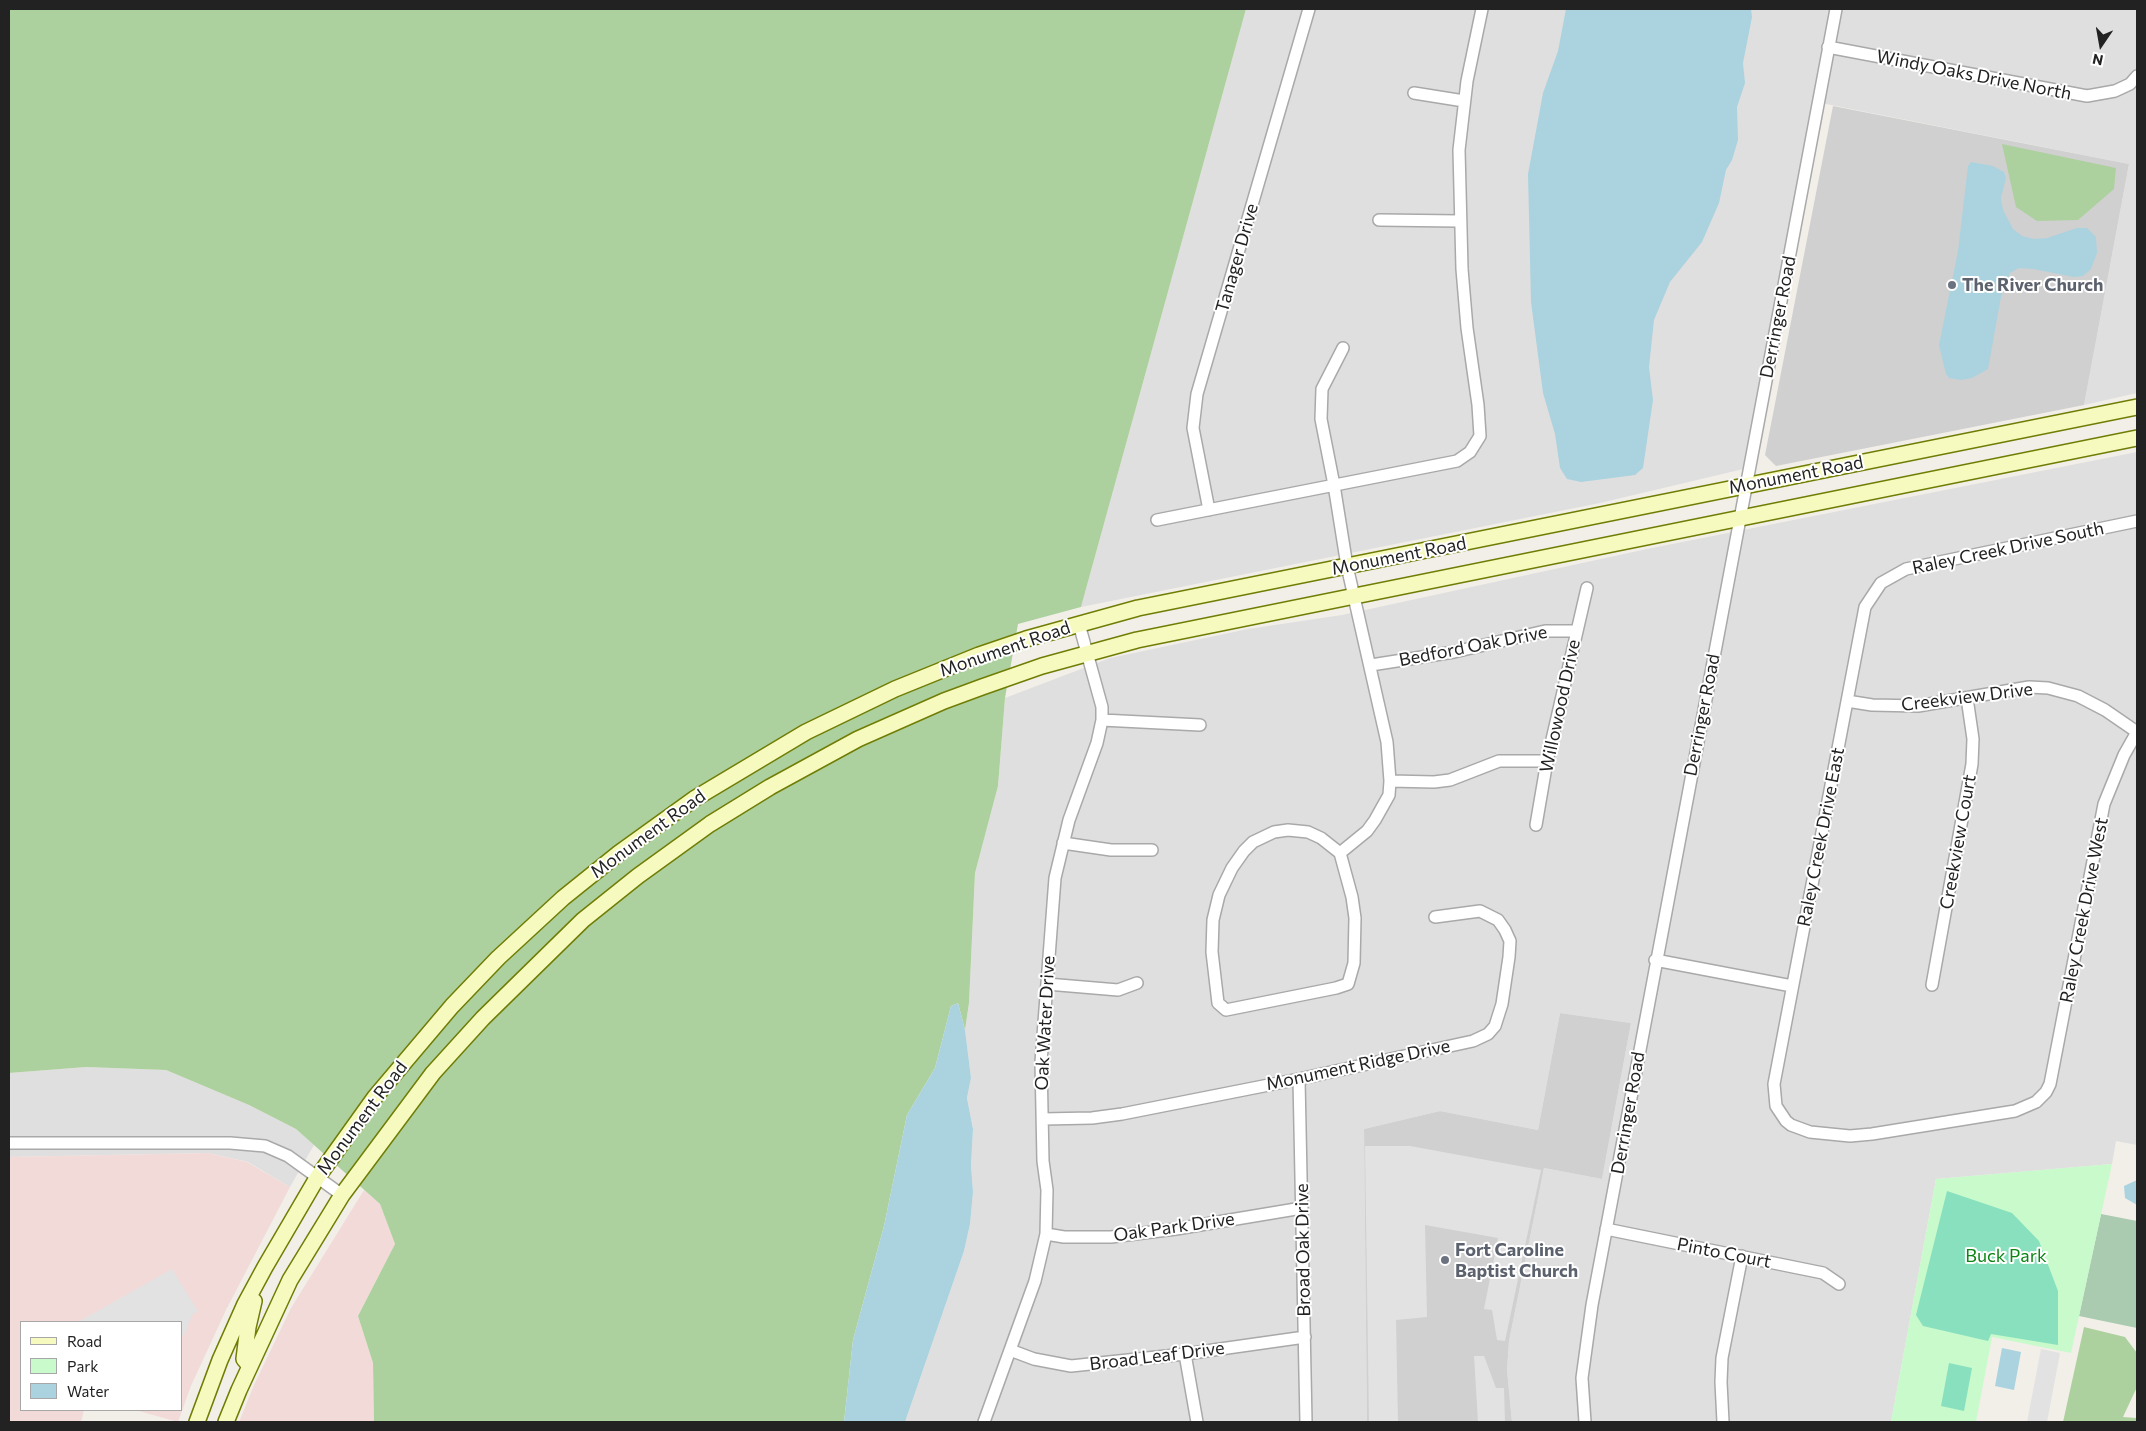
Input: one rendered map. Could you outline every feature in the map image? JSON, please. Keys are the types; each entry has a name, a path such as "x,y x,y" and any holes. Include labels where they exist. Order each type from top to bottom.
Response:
{"main road":[{"name":"Monument Road","path":"197,1422 232,1332 265,1267 317,1178 369,1105 410,1054 498,958 563,898 656,825 736,772 806,732 856,707 979,655 1138,608 2137,407"},
{"name":"Monument Road","path":"226,1422 290,1280 342,1196 433,1073 483,1018 583,920 638,876 710,824 858,739 982,686 1087,653 1137,640 2137,438"},
{"path":"250,1366 244,1359 248,1327 265,1267"}],"street":[{"name":"Tanager Drive","path":"1209,510 1193,428 1197,394 1309,9"},
{"path":"1157,520 1457,461 1470,452 1480,436 1478,405 1465,307 1459,222 1459,162 1464,101 1482,9"},
{"name":"Derringer Road","path":"1585,1422 1582,1378 1606,1229 1836,9"},
{"name":"Windy Oaks Drive North","path":"1828,47 2087,96 2120,88 2130,84 2137,76"},
{"path":"1414,93 1464,101"},
{"path":"1379,220 1459,222"},
{"path":"1340,853 1367,831 1375,820 1389,795 1390,781 1387,742 1347,566 1321,419 1322,389 1328,374 1344,348"},
{"name":"Raley Creek Drive South","path":"1881,583 1906,569 1921,565 2137,521"},
{"name":"Raley Creek Drive East","path":"1774,1096 1792,986 1865,607 1881,583"},
{"name":"Willowood Drive","path":"1536,825 1547,761 1586,588"},
{"name":"Oak Water Drive","path":"984,1422 1035,1281 1046,1234 1047,1200 1043,1161 1041,1062 1055,878 1063,843 1080,787 1097,743 1102,720 1102,706 1079,624"},
{"name":"Bedford Oak Drive","path":"1370,665 1454,652 1545,631 1576,631"},
{"name":"Creekview Drive","path":"1847,701 1872,705 1918,706 2028,687 2059,690 2078,696 2105,710 2137,732"},
{"name":"Creekview Court","path":"1932,985 1972,764 1973,739 1968,698"},
{"path":"1102,720 1200,725"},
{"name":"Raley Creek Drive West","path":"1774,1096 1776,1106 1791,1125 1810,1132 1850,1136 2015,1111 2036,1102 2046,1092 2050,1084 2104,804 2124,755 2137,732"},
{"path":"1390,781 1434,782 1450,780 1500,761 1547,761"},
{"path":"1288,830 1313,834 1340,853 1352,897 1355,918 1354,963 1348,984 1226,1010 1218,1003 1212,952 1213,928 1219,895 1232,868 1244,851 1262,836 1288,830"},
{"path":"1063,843 1111,850 1152,850"},
{"name":"Monument Ridge Drive","path":"1043,1119 1092,1118 1122,1114 1299,1079 1473,1041 1488,1034 1495,1026 1502,1004 1510,941 1498,920 1480,911 1435,917"},
{"path":"1656,960 1792,986"},
{"path":"1047,984 1118,990 1137,983"},
{"name":"Broad Oak Drive","path":"1299,1079 1306,1422"},
{"path":"9,1143 230,1143 265,1146 288,1156 342,1196"},
{"name":"Oak Park Drive","path":"1046,1234 1064,1237 1111,1237 1176,1229 1302,1208"},
{"name":"Pinto Court","path":"1606,1229 1823,1273 1839,1284"},
{"path":"1723,1422 1722,1358 1742,1256"},
{"name":"Broad Leaf Drive","path":"1010,1350 1034,1359 1071,1366 1185,1354 1305,1337"},
{"path":"1185,1354 1197,1422"}],"shaded area":[{"path":"1246,9 2137,9 2137,393 2084,405 2129,164 1821,103 1752,467 1600,503 1081,607"},
{"name":"The River Church","path":"1833,106 2129,164 2084,405 1776,466 1765,455"},
{"path":"2137,452 2137,1145 2116,1141 2112,1164 1936,1179 1891,1422 1512,1422 1507,1370 1509,1341 1544,1168 1602,1179 1631,1023 1560,1013 1538,1130 1440,1111 1364,1129 1367,1422 905,1422 964,1251 970,1224 973,1192 971,1165 973,1129 967,1098 971,1078 965,1030 969,1003 975,873 998,786 1005,698 1110,658 1248,629 1342,615 1647,549"},
{"name":"Fort Caroline Baptist Church","path":"1560,1013 1631,1023 1602,1179 1544,1168 1509,1341 1507,1370 1512,1422 1367,1422 1364,1129 1440,1111 1538,1130"},
{"path":"86,1067 166,1070 249,1105 296,1129 314,1145 290,1187 248,1162 208,1153 9,1157 9,1073"},
{"path":"1365,1146 1410,1146 1541,1170 1505,1341 1497,1340 1492,1310 1484,1309 1498,1238 1425,1225 1427,1317 1396,1320 1398,1422 1369,1422"},
{"path":"208,1153 247,1162 290,1187 226,1310 191,1386 182,1411 182,1321 20,1321 20,1411 84,1411 81,1422 9,1422 9,1157"},
{"path":"364,1190 380,1204 395,1244 358,1316 373,1363 374,1422 239,1422 254,1385 291,1308"},
{"path":"172,1269 198,1311 192,1315 185,1334 182,1336 182,1321 80,1321"},
{"path":"2041,1349 2060,1353 2047,1422 2027,1422"},
{"path":"1474,1356 1484,1356 1496,1388 1504,1388 1505,1422 1478,1422"},
{"path":"139,1411 182,1411 178,1422"}],"green space":[{"path":"9,9 1246,9 1081,607 1018,624 1005,698 998,786 975,873 969,1003 965,1030 958,1003 951,1006 935,1068 907,1115 884,1226 853,1340 844,1422 374,1422 373,1363 358,1316 395,1244 380,1204 296,1129 249,1105 166,1070 86,1067 9,1073"},
{"path":"2002,144 2116,168 2114,189 2078,220 2037,221 2016,207"},
{"name":"Buck Park","path":"2112,1164 2071,1353 1992,1337 1976,1422 1891,1422 1936,1179"},
{"path":"1947,1191 2012,1213 2039,1241 2058,1291 2058,1345 1991,1334 1988,1341 1923,1326 1916,1315"},
{"path":"2101,1214 2137,1221 2137,1328 2079,1316"},
{"path":"2084,1327 2125,1337 2137,1353 2137,1387 2123,1417 2137,1418 2137,1422 2063,1422"},
{"path":"1949,1363 1972,1368 1964,1411 1941,1406"}],"water":[{"path":"1566,9 1751,9 1752,17 1743,63 1745,83 1737,107 1738,140 1732,160 1726,170 1719,203 1702,242 1670,282 1654,320 1649,367 1653,400 1643,468 1635,475 1581,482 1567,479 1560,468 1555,434 1543,393 1531,302 1528,174 1543,93 1558,51"},
{"path":"1971,162 1993,166 2004,172 2006,178 2001,198 2003,210 2013,229 2022,236 2034,239 2047,238 2077,228 2087,228 2096,237 2097,253 2091,269 2083,276 2074,277 2019,268 2010,273 2001,297 1988,369 1972,378 1961,380 1949,378 1946,374 1939,345 1958,251 1968,166"},
{"path":"958,1003 965,1030 971,1078 967,1098 973,1129 971,1165 973,1192 970,1224 964,1251 905,1422 844,1422 853,1340 884,1226 907,1115 935,1068 951,1006"},
{"path":"2137,1180 2137,1205 2125,1198 2124,1186"},
{"path":"2002,1348 2021,1352 2014,1390 1995,1386"}],"place":[{"name":"The River Church","path":"1952,285"},
{"name":"Fort Caroline Baptist Church","path":"1445,1260"}]}
